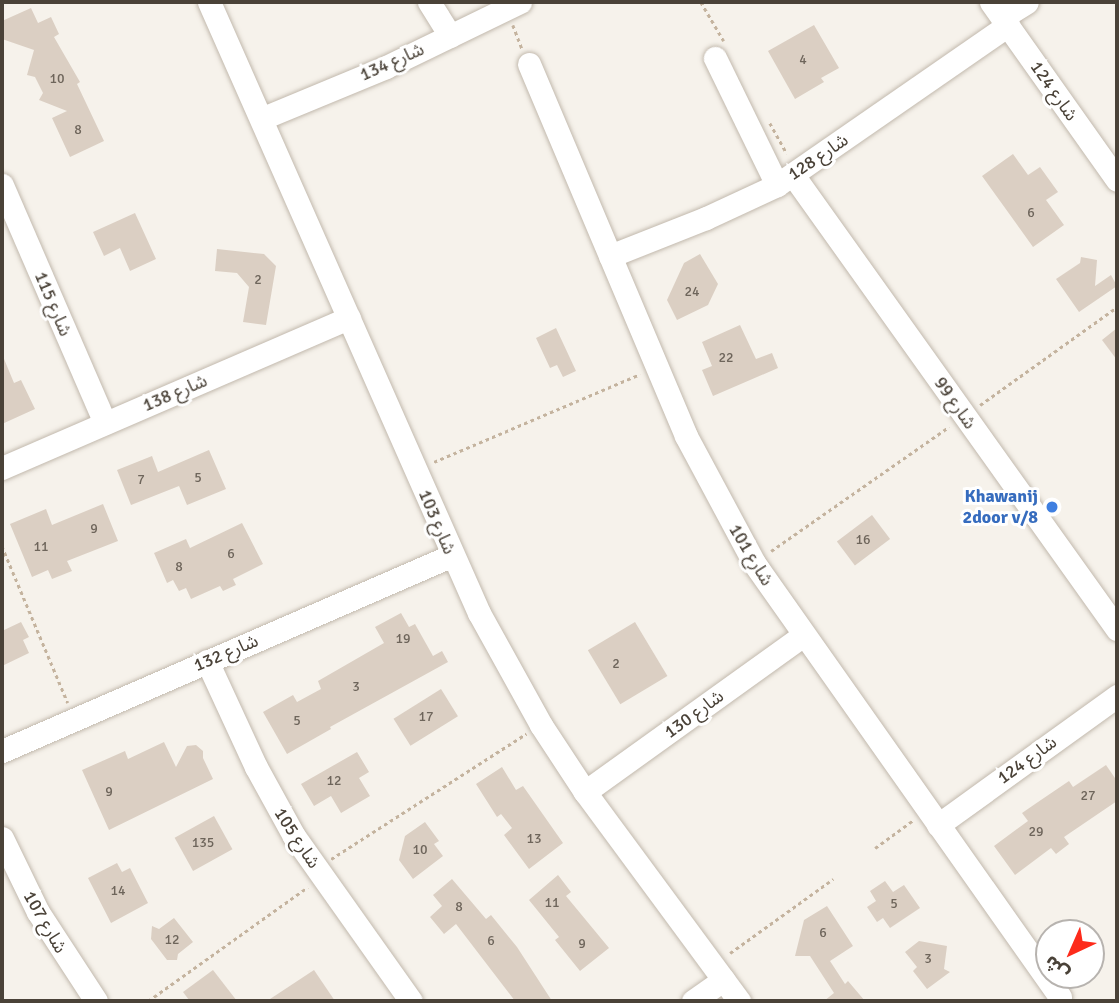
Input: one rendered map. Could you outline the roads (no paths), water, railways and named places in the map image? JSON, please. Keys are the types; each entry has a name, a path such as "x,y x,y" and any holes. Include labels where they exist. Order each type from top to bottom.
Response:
{"street":[{"name":"شارع 103","path":"209,2 263,118 478,613 541,725 586,792 739,1001"},
{"path":"429,2 450,36"},
{"name":"شارع 128","path":"610,256 706,218 785,180 1001,15 1027,2"},
{"name":"شارع 134","path":"263,118 513,6"},
{"name":"شارع 124","path":"1001,15 1117,180"},
{"name":"شارع 99","path":"715,58 785,180 964,416 1117,629"},
{"name":"شارع 101","path":"529,64 685,436 754,563 802,636 1060,996"},
{"name":"شارع 115","path":"2,185 105,423"},
{"name":"شارع 138","path":"2,468 349,318"},
{"name":"شارع 132","path":"2,751 451,556"},
{"name":"شارع 130","path":"586,792 802,636"},
{"name":"شارع 105","path":"207,661 274,802 319,872 411,1001"},
{"name":"شارع 124","path":"932,817 1117,696"},
{"name":"شارع 107","path":"2,838 38,912 96,1001"},
{"path":"693,1001 718,973"}],"place":[{"name":"Khawanij 2door v/8","path":"1052,507"}]}
